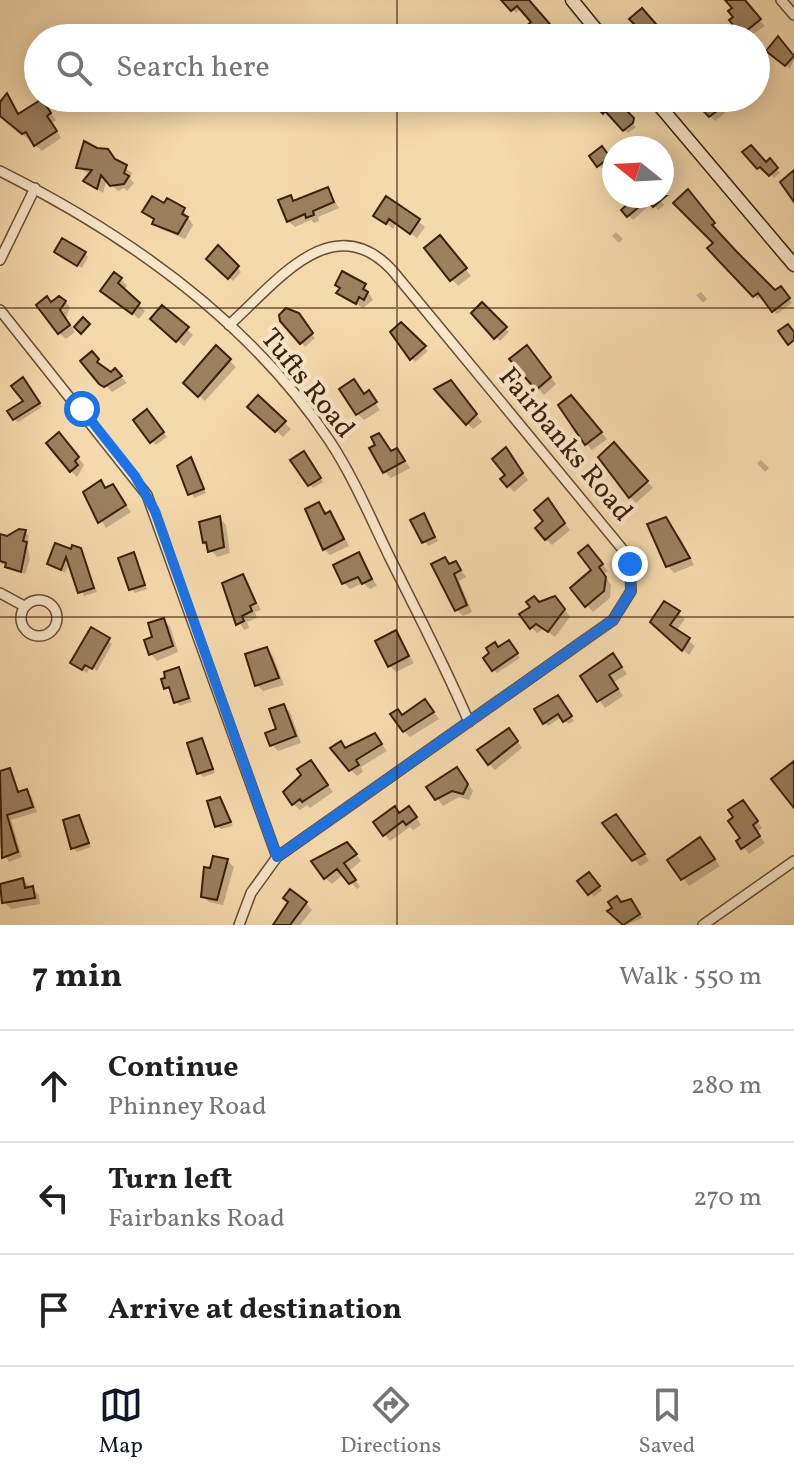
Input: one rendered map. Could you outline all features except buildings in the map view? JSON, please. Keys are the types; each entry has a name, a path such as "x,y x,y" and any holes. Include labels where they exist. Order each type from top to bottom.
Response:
{"main road":[{"path":"572,0 592,24"},
{"path":"665,112 794,265"}],"street":[{"path":"781,0 794,15"},
{"name":"Tufts Road","path":"0,171 35,188 137,249 229,325 265,361 330,441 469,722"},
{"path":"0,260 35,188"},
{"name":"Fairbanks Road","path":"229,325 313,253 342,243 369,250 392,270 624,551 630,564 631,591 622,610 589,639 277,857 251,893 239,925"},
{"path":"0,310 147,495 277,857"},
{"path":"0,593 24,606"},
{"path":"35,601 50,604 58,617 56,628 41,637 27,633 22,619 24,606 35,601"},
{"path":"703,925 794,861"}],"route":[{"path":"82,409 135,476 155,511 277,857 613,620 631,591 630,564"}]}
